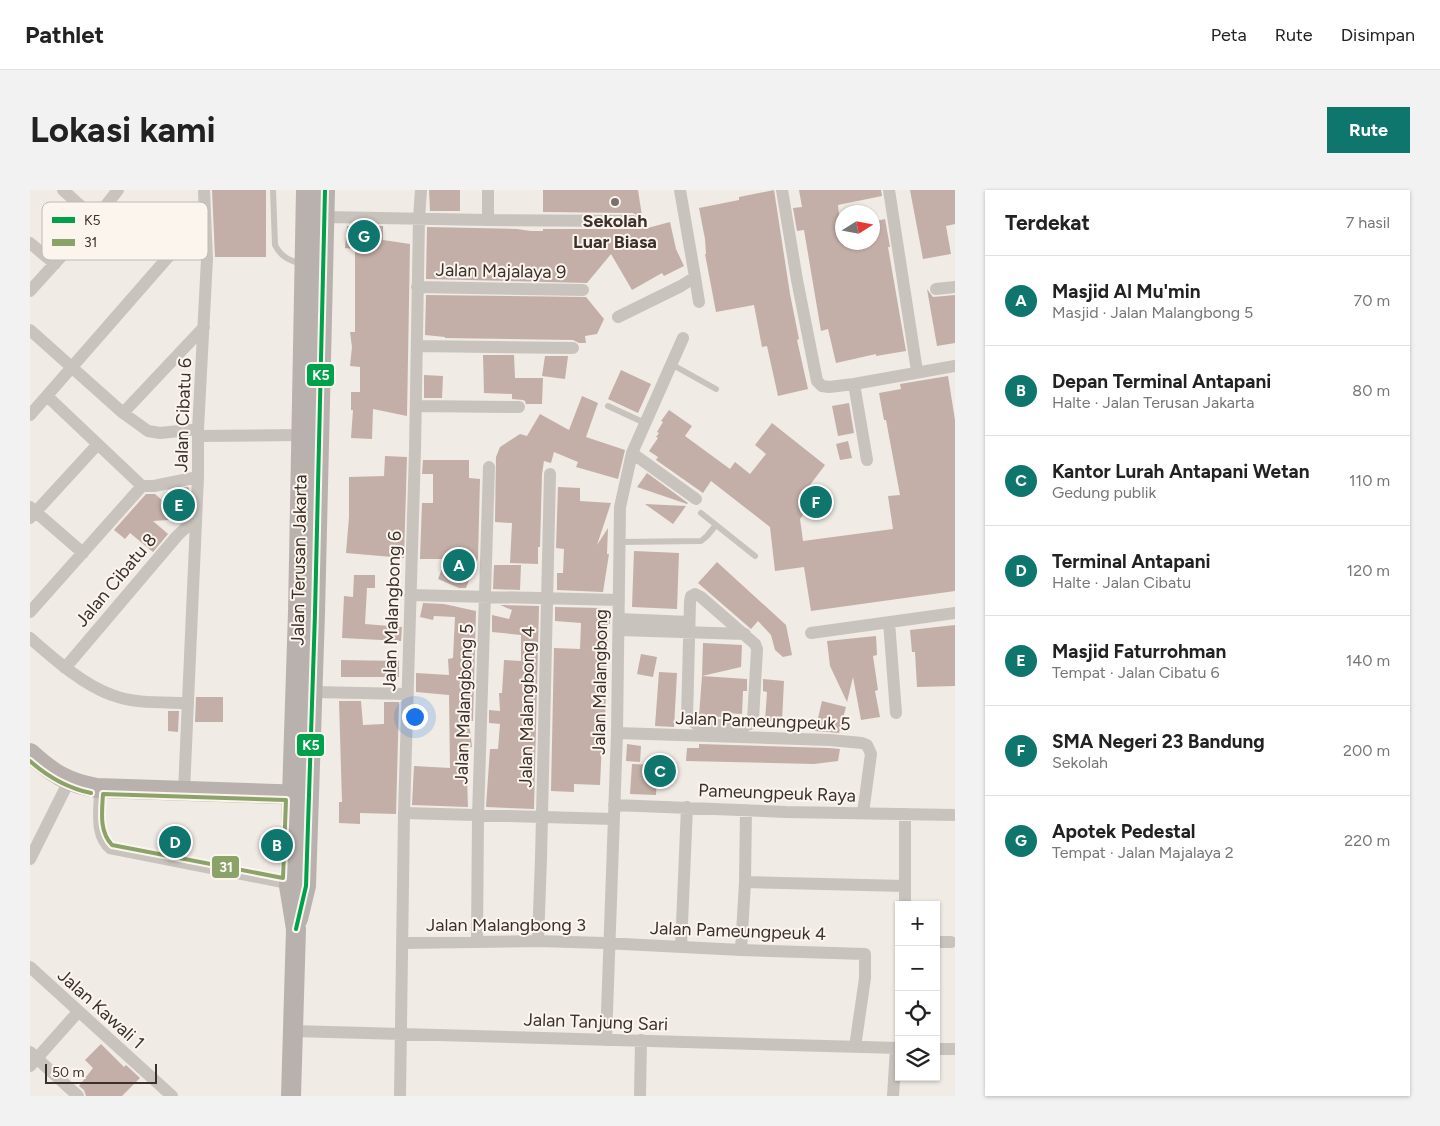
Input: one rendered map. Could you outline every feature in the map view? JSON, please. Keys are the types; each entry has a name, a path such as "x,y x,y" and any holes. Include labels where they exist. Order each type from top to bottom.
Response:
{"main road":[{"name":"Jalan Terusan Jakarta","path":"300,795 312,692 306,612 301,434 306,190"},
{"name":"Jalan Terusan Jakarta","path":"291,1096 306,612 325,190"},
{"path":"30,753 52,772 68,781 97,788 300,795"}],"street":[{"path":"63,190 76,202"},
{"path":"108,202 118,190"},
{"name":"Jalan Malangbong 6","path":"400,1096 404,813 421,190"},
{"path":"488,190 488,220"},
{"path":"680,190 699,302"},
{"path":"782,190 797,280 818,381 822,386 854,384 917,371 955,366"},
{"path":"888,190 917,371"},
{"path":"325,217 633,221"},
{"path":"30,244 42,254"},
{"path":"50,260 55,264"},
{"path":"30,291 59,260"},
{"path":"30,415 166,260"},
{"name":"Jalan Cibatu 6","path":"184,791 207,260"},
{"path":"618,317 681,286 694,277"},
{"name":"Jalan Majalaya 9","path":"417,287 583,290"},
{"path":"936,289 955,287"},
{"path":"123,413 204,327"},
{"path":"30,330 123,413 148,431 301,434"},
{"name":"Jalan Malangbong","path":"606,1040 617,733 620,507 632,453 683,338"},
{"path":"417,346 574,348"},
{"path":"854,384 867,460"},
{"path":"47,396 142,486 154,486 198,476"},
{"path":"416,406 519,407"},
{"path":"83,553 32,512 98,445"},
{"path":"632,453 696,499"},
{"name":"Jalan Malangbong 5","path":"476,942 489,467"},
{"name":"Jalan Malangbong 4","path":"538,941 550,474"},
{"path":"30,612 142,486"},
{"name":"Jalan Cibatu 8","path":"65,668 177,536 196,518"},
{"path":"695,594 701,596 753,640 757,649 752,720 750,724 745,726 696,724 687,718 689,627 691,596 695,594"},
{"path":"410,595 620,600"},
{"path":"811,633 955,613"},
{"path":"889,622 896,713"},
{"path":"619,624 689,627 745,634"},
{"path":"30,638 65,668 111,695 129,700 188,704"},
{"path":"312,692 408,694"},
{"name":"Jalan Pameungpeuk 5","path":"617,733 830,740 862,743 867,745 871,754 863,813"},
{"path":"30,859 68,781"},
{"name":"Pameungpeuk Raya","path":"614,805 955,815"},
{"path":"681,947 686,807"},
{"path":"741,950 745,882 746,810"},
{"path":"404,813 613,818"},
{"path":"905,814 905,901"},
{"path":"745,882 905,886"},
{"name":"Jalan Malangbong 3","path":"402,943 538,941 610,943"},
{"path":"940,942 951,942"},
{"name":"Jalan Pameungpeuk 4","path":"610,943 865,954 865,978 856,1047"},
{"name":"Jalan Kawali 1","path":"30,967 172,1096"},
{"path":"78,1012 32,1059 78,1096"},
{"name":"Jalan Tanjung Sari","path":"293,1030 895,1048"},
{"path":"640,1040 640,1096"},
{"path":"940,1049 955,1049"},
{"path":"893,1096 895,1077"}],"lane":[{"path":"273,190 276,245 279,253 289,261 305,265"},
{"path":"671,364 716,389"},
{"path":"608,406 645,423"},
{"path":"701,513 756,556"},
{"path":"620,542 701,541 716,525"},
{"path":"97,788 97,832 103,846 109,851 297,886"}],"building":[{"path":"212,190 266,190 266,257 215,257"},
{"path":"429,190 460,190 460,211 430,211"},
{"path":"543,190 638,190 644,229 670,222 676,249 684,266 664,276 662,273 632,290 611,254 587,283 426,279 427,227 543,231 543,229 633,229 640,225 640,217 633,213 543,212"},
{"path":"774,190 799,339 797,340 808,389 778,396 767,346 762,347 754,305 716,312 699,208 739,200 739,197"},
{"path":"799,190 881,190 882,196 835,205 835,250 880,250 880,220 885,219 906,351 876,356 876,354 836,363 828,329 821,331 804,230 797,231 793,208 802,207"},
{"path":"910,190 955,190 955,224 946,226 951,254 923,259"},
{"path":"347,226 383,226 383,240 410,244 407,416 373,409 372,439 351,438 353,410 351,410 351,392 360,392 360,367 350,366 352,347 350,332 355,332 355,249 345,248"},
{"path":"927,289 933,297 955,295 955,343 937,346"},
{"path":"426,295 586,297 604,319 597,334 585,336 586,343 579,343 573,340 445,338 425,335"},
{"path":"483,355 514,355 515,378 543,378 542,404 526,404 523,400 512,399 512,394 484,393"},
{"path":"545,356 568,356 565,379 542,376"},
{"path":"621,370 651,384 638,413 608,399"},
{"path":"424,375 443,376 442,398 424,398"},
{"path":"948,376 955,420 955,591 811,611 804,567 775,571 770,527 711,481 703,493 656,460 658,457 649,451 658,438 656,437 659,433 657,432 663,422 661,421 669,410 692,426 685,436 730,469 735,462 750,474 766,454 755,445 772,423 825,465 810,485 820,493 800,519 803,541 893,529 888,496 900,495 879,393 901,389 900,384"},
{"path":"582,396 598,403 586,437 625,450 618,479 576,467 578,462 554,452 551,463 544,461 542,474 538,564 510,563 512,523 495,522 496,457 500,447 520,434 527,436 540,414 569,430"},
{"path":"849,403 854,433 838,436 832,406"},
{"path":"848,441 852,458 840,460 836,444"},
{"path":"385,456 407,457 404,558 346,553 349,517 349,477 384,476"},
{"path":"423,460 469,460 469,478 480,479 478,558 466,588 459,588 438,579 446,559 420,559 422,503 433,503 433,474 422,474"},
{"path":"647,473 688,503 637,487"},
{"path":"558,487 580,488 580,501 611,503 597,545 608,528 607,554 609,554 603,592 557,590 557,573 563,573 564,549 556,548"},
{"path":"189,488 188,514 183,519 153,521 168,534 153,552 130,533 125,539 114,530 146,494 155,494 164,502 173,490"},
{"path":"645,504 686,506 673,524"},
{"path":"634,551 679,553 677,609 632,607"},
{"path":"717,562 786,625 792,655 783,657 775,650 771,635 758,621 751,629 698,583"},
{"path":"494,565 521,565 520,590 493,589"},
{"path":"354,575 375,575 375,588 367,588 365,624 402,627 401,641 342,638 344,596 353,597"},
{"path":"423,603 444,604 476,611 473,721 469,721 472,747 466,748 468,807 412,805 414,766 450,768 449,695 416,692 416,673 449,675 448,659 453,658 455,617 434,616 433,620 420,617"},
{"path":"500,605 539,606 534,809 486,807 490,749 498,749 500,724 489,723 489,710 500,711 499,693 502,693 504,660 521,661 521,635 492,632 492,615 509,619 512,610"},
{"path":"555,607 601,608 601,611 610,612 605,723 598,722 596,740 602,741 600,785 574,784 574,792 551,791 554,648 580,649 581,623 555,621"},
{"path":"955,625 955,686 917,687 915,652 912,652 910,630"},
{"path":"876,636 877,655 873,656 878,690 875,691 880,717 861,720 853,677 847,702 830,666 827,641"},
{"path":"703,643 742,645 741,667 702,676"},
{"path":"641,654 657,657 653,677 637,674"},
{"path":"341,660 399,661 399,677 341,677"},
{"path":"659,672 677,673 674,727 655,726"},
{"path":"702,676 747,679 747,691 743,691 742,714 724,713 724,717 699,716"},
{"path":"763,679 784,681 782,722 765,721 767,692 763,691"},
{"path":"196,697 223,697 223,722 195,722"},
{"path":"339,701 361,701 363,725 384,724 384,702 399,702 396,814 360,813 360,824 339,823 339,802 342,802"},
{"path":"822,701 846,707 839,733 815,731"},
{"path":"168,711 179,711 178,732 168,731"},
{"path":"627,744 641,746 640,762 626,761"},
{"path":"699,744 840,749 838,761 814,764 686,761 687,748 699,748"},
{"path":"632,764 658,765 656,795 630,794"},
{"path":"101,1044 124,1067 126,1065 140,1078 122,1096 86,1096 84,1090 79,1086 93,1068 85,1060"}],"transit line":[{"name":"K5","path":"296,929 306,886 315,613 325,190"},
{"name":"31","path":"30,761 58,781 91,793"},
{"name":"31","path":"103,794 286,800 283,878 112,845 103,827 103,794"}],"place":[{"name":"Sekolah Luar Biasa","path":"615,202"},
{"name":"Apotek Pedestal","path":"364,236"},
{"name":"SMA Negeri 23 Bandung","path":"816,502"},
{"name":"Masjid Faturrohman","path":"179,505"},
{"name":"Masjid Al Mu'min","path":"459,565"},
{"name":"Kantor Lurah Antapani Wetan","path":"660,771"},
{"name":"Terminal Antapani","path":"175,842"},
{"name":"Depan Terminal Antapani","path":"277,845"}]}
